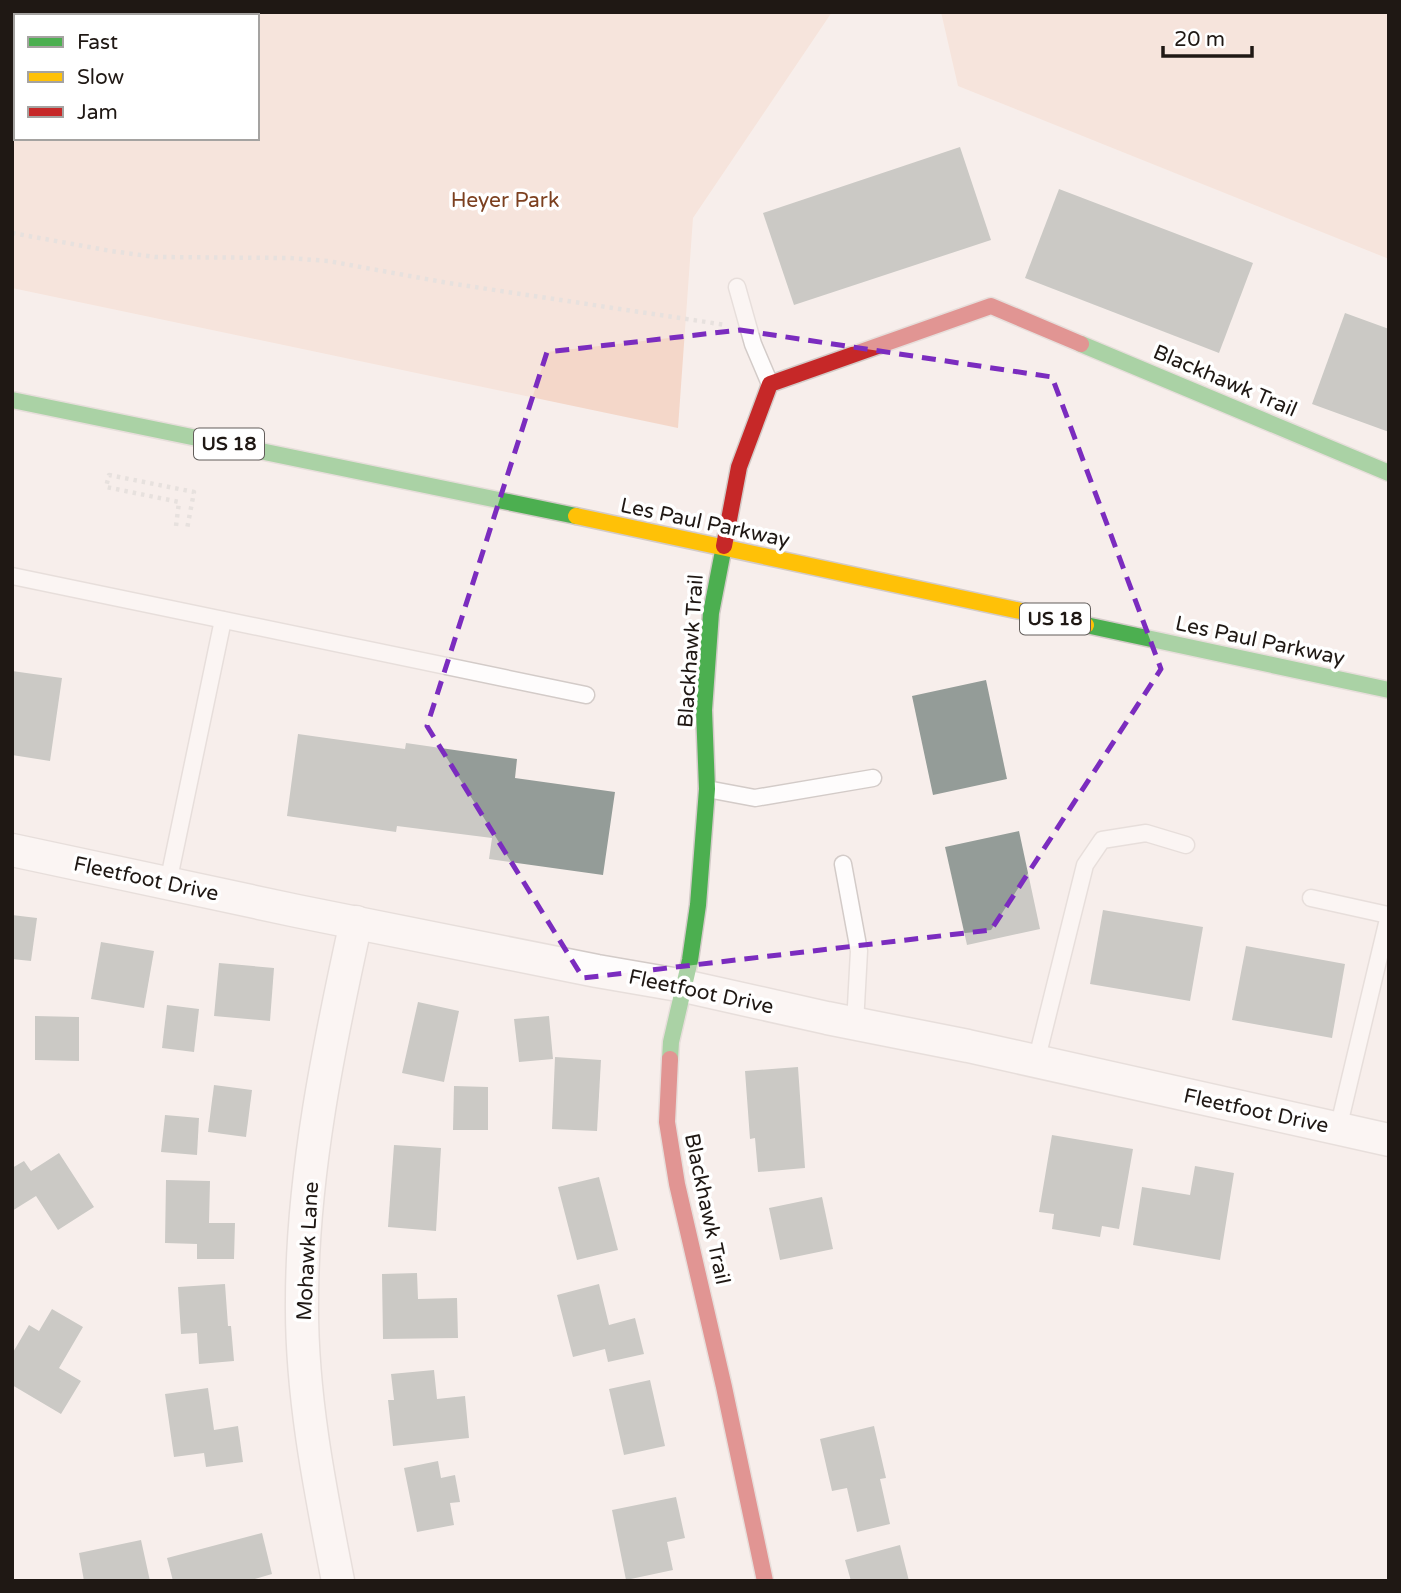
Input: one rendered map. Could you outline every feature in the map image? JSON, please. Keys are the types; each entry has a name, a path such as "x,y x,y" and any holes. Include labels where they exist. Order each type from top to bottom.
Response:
{"street":[{"name":"Blackhawk Trail","path":"765,1581 677,1184 667,1122 671,1042 690,960 698,905 707,789 704,710 710,612 739,467 770,384 991,306 1389,473"},
{"name":"Les Paul Parkway","path":"12,400 446,488 1389,690"},
{"name":"Fleetfoot Drive","path":"12,850 597,971 684,986 1389,1140"},
{"name":"Mohawk Lane","path":"338,1581 322,1501 305,1378 302,1301 306,1217 324,1082 356,922"}],"lane":[{"path":"737,287 770,384"},
{"path":"12,576 586,695"},
{"path":"168,883 223,620"},
{"path":"707,789 755,797 873,778"},
{"path":"1036,1062 1085,865 1102,839 1146,833 1186,845"},
{"path":"843,864 859,951 855,1024"},
{"path":"1311,898 1388,915 1338,1129"}],"path":[{"path":"12,233 155,257 328,261 717,325 748,324"},
{"path":"176,526 179,502 106,487 109,475 194,492 187,529"}],"highlighted area":[{"path":"740,330 1052,377 1161,669 991,930 583,978 427,726 547,352"}],"green space":[{"name":"Heyer Park","path":"12,12 832,12 693,218 678,428 12,288"},
{"path":"941,12 1389,12 1389,259 958,86"}],"building":[{"path":"960,147 991,240 794,305 763,213"},
{"path":"1059,189 1253,263 1219,353 1025,278"},
{"path":"1345,313 1389,329 1389,432 1312,404"},
{"path":"12,671 62,678 50,761 12,755"},
{"path":"986,680 1007,779 933,795 912,696"},
{"path":"298,734 405,749 406,743 517,759 515,778 615,792 603,875 489,859 492,838 397,826 396,832 287,816"},
{"path":"1019,831 1040,929 967,945 945,847"},
{"path":"1103,910 1203,927 1190,1001 1090,984"},
{"path":"12,915 37,918 31,961 12,959"},
{"path":"101,942 154,951 144,1008 91,999"},
{"path":"1246,946 1345,964 1332,1038 1232,1020"},
{"path":"219,963 274,968 270,1021 214,1016"},
{"path":"418,1002 459,1011 444,1082 402,1073"},
{"path":"167,1005 199,1009 194,1052 162,1048"},
{"path":"35,1016 79,1017 79,1061 35,1060"},
{"path":"549,1016 553,1059 519,1062 514,1019"},
{"path":"555,1057 601,1060 597,1131 552,1129"},
{"path":"798,1067 805,1168 758,1172 755,1138 750,1139 745,1071"},
{"path":"214,1085 252,1090 246,1137 208,1132"},
{"path":"454,1086 488,1087 488,1130 453,1130"},
{"path":"165,1115 199,1118 197,1155 161,1152"},
{"path":"1052,1135 1133,1149 1119,1229 1102,1226 1100,1237 1052,1229 1054,1214 1039,1212"},
{"path":"394,1145 441,1148 436,1231 388,1227"},
{"path":"59,1153 94,1207 58,1230 36,1196 12,1211 12,1168 24,1161 31,1171"},
{"path":"1195,1166 1234,1173 1220,1260 1133,1245 1142,1187 1190,1195"},
{"path":"599,1177 618,1250 577,1260 558,1187"},
{"path":"166,1180 210,1181 209,1223 235,1223 234,1259 197,1259 197,1244 165,1243"},
{"path":"822,1197 833,1249 780,1260 769,1208"},
{"path":"417,1273 418,1299 457,1298 458,1338 383,1339 382,1274"},
{"path":"225,1284 234,1361 199,1364 197,1333 181,1334 178,1287"},
{"path":"599,1284 609,1325 635,1318 644,1354 608,1362 605,1349 573,1357 557,1295"},
{"path":"52,1309 83,1327 59,1368 81,1381 61,1414 12,1385 12,1354 29,1325 39,1331"},
{"path":"434,1370 437,1399 465,1396 469,1438 393,1446 388,1400 394,1400 391,1374"},
{"path":"650,1380 665,1446 624,1455 609,1389"},
{"path":"208,1388 214,1430 238,1426 243,1462 206,1467 204,1453 174,1457 165,1394"},
{"path":"874,1426 886,1478 880,1479 890,1524 857,1532 847,1488 832,1491 820,1439"},
{"path":"438,1461 441,1478 455,1475 460,1502 450,1503 454,1525 417,1532 404,1468"},
{"path":"676,1497 685,1538 667,1542 673,1570 626,1580 612,1510"},
{"path":"262,1533 272,1574 248,1581 173,1581 167,1558"},
{"path":"141,1540 150,1581 84,1581 79,1553"},
{"path":"900,1545 909,1581 851,1581 845,1560"}],"traffic: fast":[{"path":"1081,344 1389,473"},
{"path":"12,400 576,516"},
{"path":"670,1059 698,905 707,789 704,710 711,613 724,546"},
{"path":"1086,625 1389,690"}],"traffic: slow":[{"path":"576,516 1086,625"}],"traffic: jam":[{"path":"724,546 739,467 770,384 991,306 1081,344"},
{"path":"670,1059 667,1122 677,1184 765,1581"}]}
